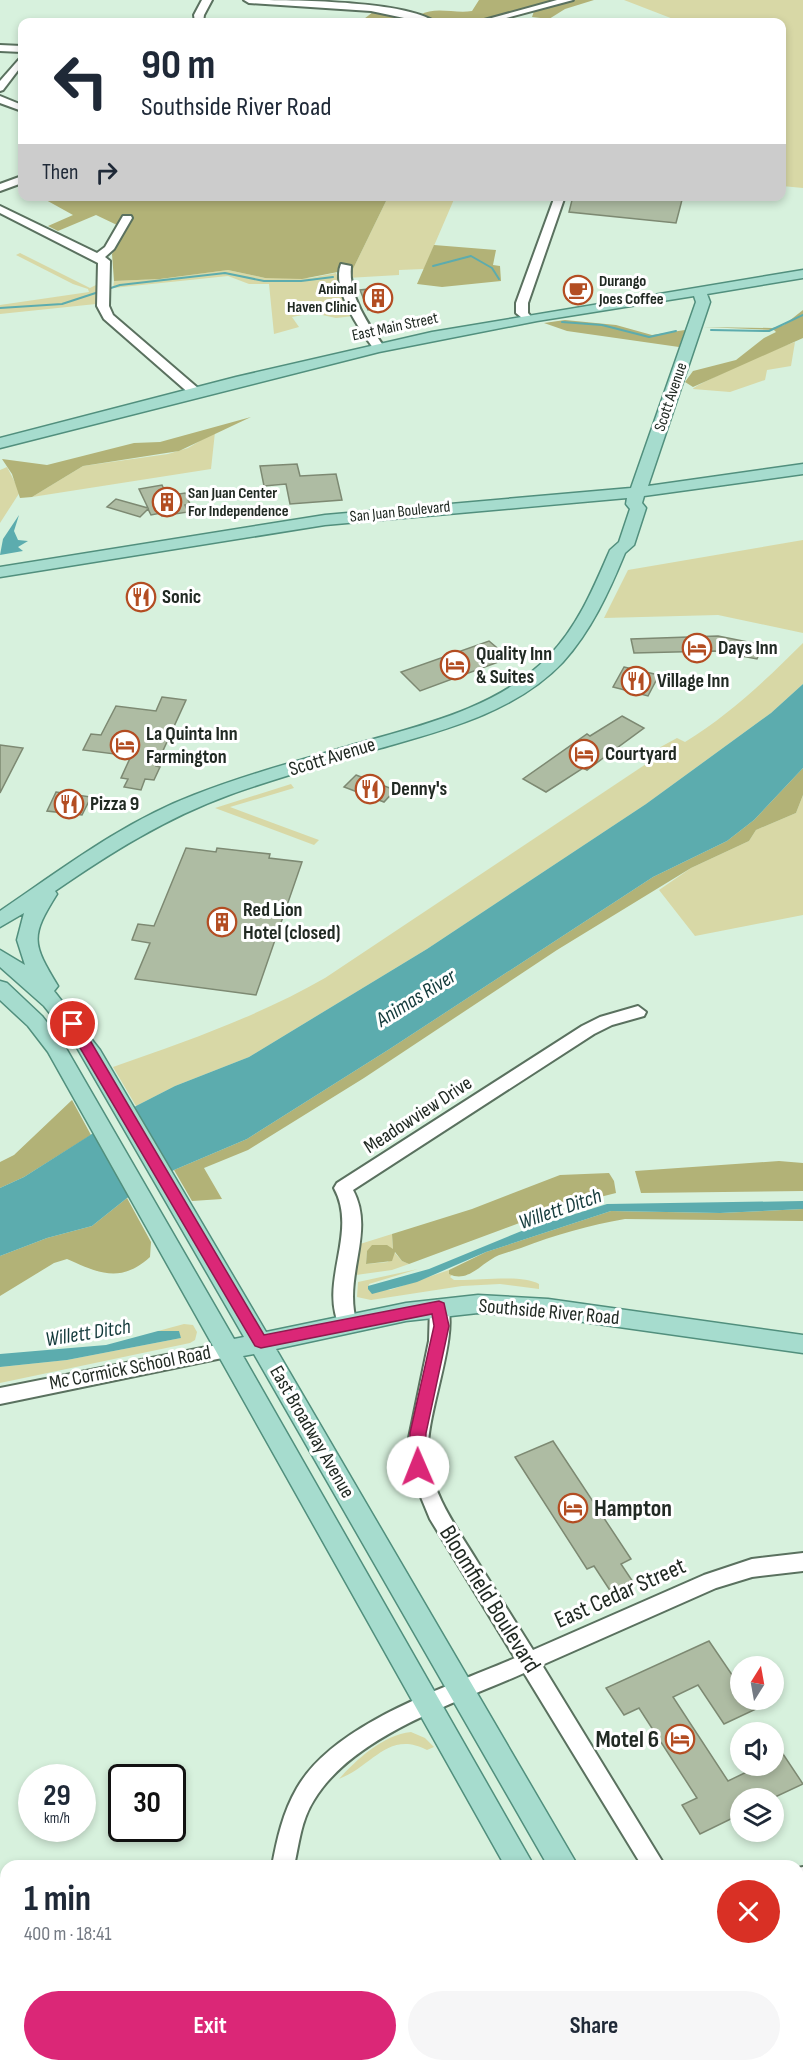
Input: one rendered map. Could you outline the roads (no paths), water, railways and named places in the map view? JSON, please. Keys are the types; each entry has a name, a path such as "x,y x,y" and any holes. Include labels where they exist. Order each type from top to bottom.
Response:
{"main road":[{"name":"East Main Street","path":"0,443 195,392 379,348 526,319 803,274"},
{"name":"Scott Avenue","path":"0,920 108,844 150,820 200,799 455,720 513,693 546,669 567,647 593,605 618,550 626,545 638,508 636,498 703,302 699,291"},
{"name":"San Juan Boulevard","path":"0,572 325,520 636,498 803,469"},
{"path":"0,901 61,878"},
{"path":"61,878 29,919 26,937 31,960 73,1024"},
{"name":"East Broadway Avenue","path":"0,957 36,985 73,1024 110,1083 560,1860"},
{"name":"East Broadway Avenue","path":"0,988 24,1009 47,1035 85,1098 517,1860"},
{"name":"Southside River Road","path":"261,1342 439,1307 478,1304 531,1306 803,1344"},
{"name":"Mc Cormick School Road","path":"227,1350 261,1342"}],"street":[{"path":"199,18 207,0"},
{"path":"249,0 389,11 421,18"},
{"path":"389,11 396,0"},
{"path":"498,18 568,0"},
{"path":"12,49 18,41"},
{"path":"0,48 18,50"},
{"path":"0,88 18,64"},
{"path":"0,99 18,106"},
{"path":"0,188 18,180"},
{"path":"526,319 522,313 522,303 558,201"},
{"path":"0,208 99,257 106,263 103,306 108,317 195,392"},
{"path":"99,257 109,249 127,218"},
{"path":"345,266 343,274 348,292 363,326 379,348"},
{"name":"Meadowview Drive","path":"348,1324 342,1301 353,1216 351,1199 343,1188 588,1030 606,1021 638,1012"},
{"name":"Bloomfield Boulevard","path":"439,1307 441,1326 417,1440 419,1472 437,1513 650,1860"},
{"name":"Mc Cormick School Road","path":"0,1396 227,1350"},
{"name":"East Cedar Street","path":"284,1860 292,1828 306,1792 348,1748 387,1724 711,1581 752,1568 803,1562"}],"water":[{"path":"19,515 14,531 18,540 28,541 18,547 23,551 0,555 3,539"},
{"name":"Animas River","path":"803,684 803,768 754,820 727,841 653,877 247,1139 174,1170 127,1198 92,1226 47,1238 0,1256 0,1188 24,1177 136,1106 175,1086 249,1057 427,949 646,804 771,713"},
{"path":"803,1201 803,1209 720,1213 611,1211 486,1252 417,1282 372,1294 368,1289 368,1286 429,1269 524,1230 607,1204"},
{"path":"158,1331 179,1331 181,1338 67,1360 0,1367 0,1354 106,1345"}],"waterway":[{"path":"433,266 471,256 492,268 499,279"},
{"path":"0,308 62,304 120,285 225,273 264,281 301,281 333,277"},
{"path":"711,330 769,331 803,315"},
{"path":"562,322 602,325 649,337 676,331"}],"place":[{"name":"Durango Joes Coffee","path":"578,290"},
{"name":"Animal Haven Clinic","path":"378,298"},
{"name":"San Juan Center For Independence","path":"167,502"},
{"name":"Sonic","path":"141,597"},
{"name":"Days Inn","path":"697,648"},
{"name":"Quality Inn & Suites","path":"455,665"},
{"name":"Village Inn","path":"636,681"},
{"name":"La Quinta Inn Farmington","path":"125,745"},
{"name":"Courtyard","path":"584,754"},
{"name":"Denny's","path":"370,789"},
{"name":"Pizza 9","path":"69,804"},
{"name":"Red Lion Hotel (closed)","path":"222,922"},
{"name":"Hampton","path":"573,1508"},
{"name":"Motel 6","path":"680,1739"}],"water label":[{"name":"Willett Ditch","path":"560,1209"},
{"name":"Willett Ditch","path":"88,1333"}]}
